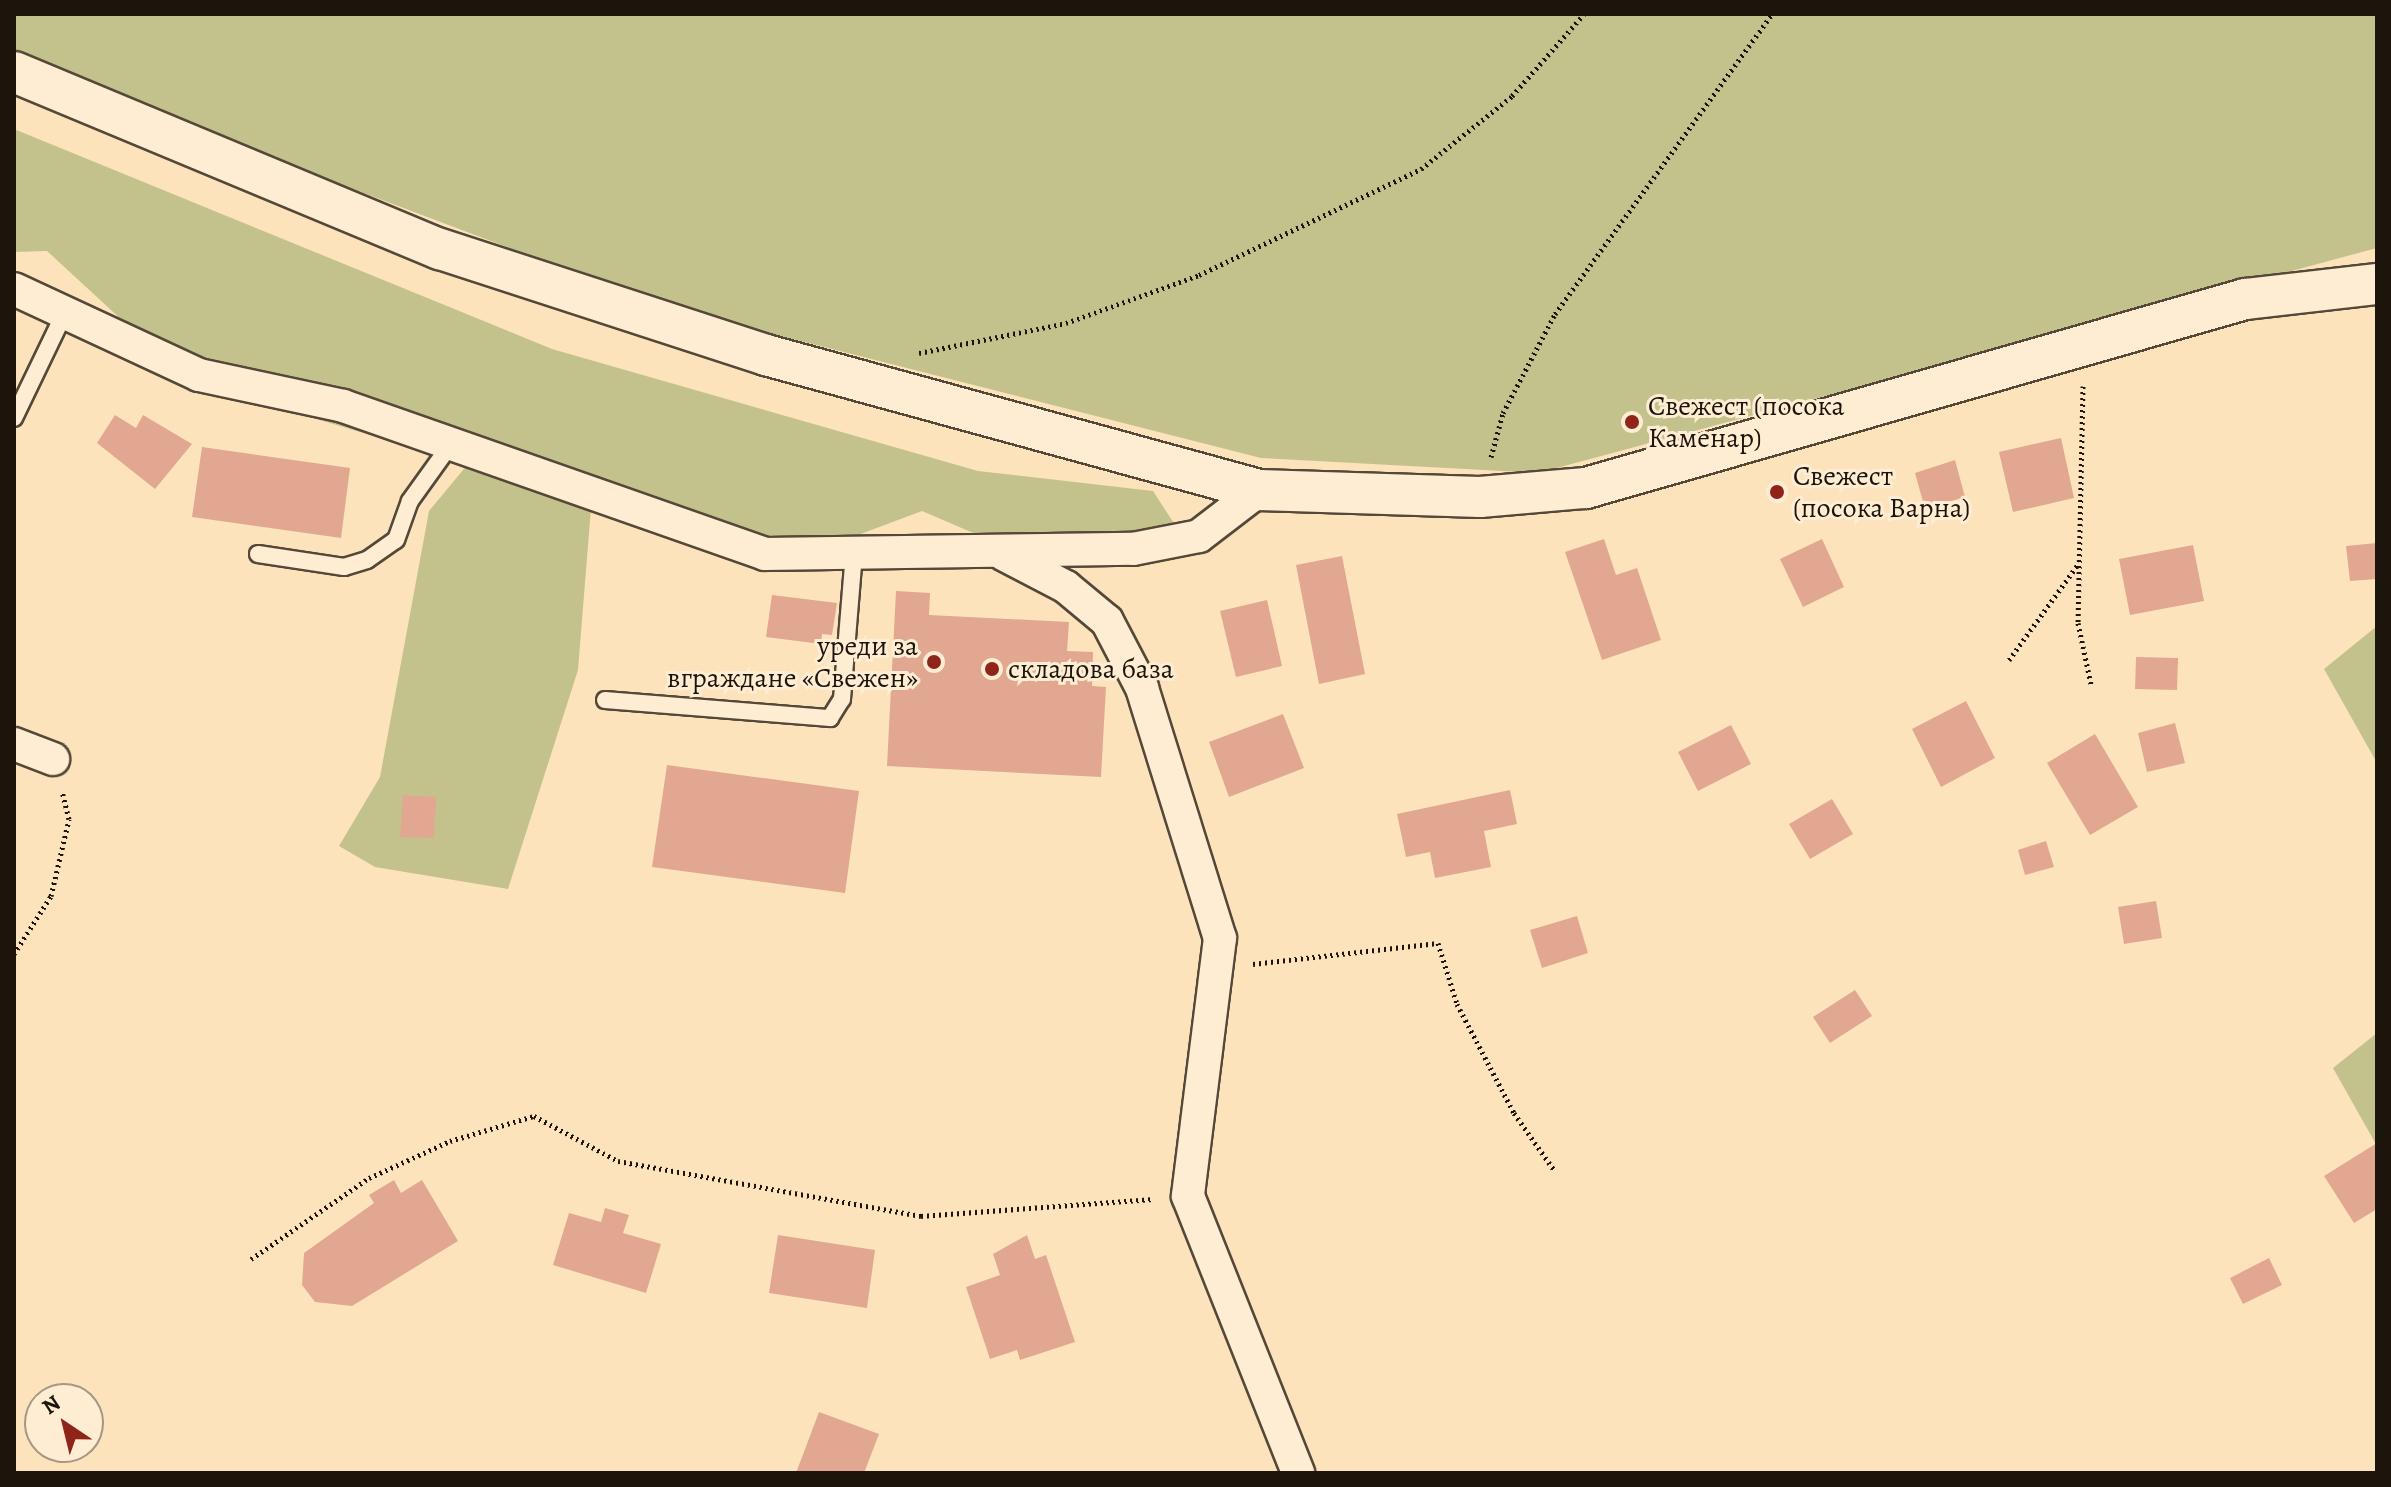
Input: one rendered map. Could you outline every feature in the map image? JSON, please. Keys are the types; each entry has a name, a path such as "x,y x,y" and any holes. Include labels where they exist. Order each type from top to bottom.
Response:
{"street":[{"path":"14,72 440,249 766,355 1259,490 1480,497 1586,488 1716,456 2084,342 2245,299 2377,284"},
{"path":"14,289 66,310 199,375 343,406 765,554 1133,549 1199,536 1259,490"},
{"path":"996,551 1066,587 1107,621 1142,688 1220,938 1188,1196 1298,1473"},
{"path":"14,744 53,759"}],"lane":[{"path":"14,418 66,310"},
{"path":"258,554 344,567 367,560 396,540 410,501 451,444"},
{"path":"605,700 830,718 842,699 854,553"}],"path":[{"path":"902,354 1066,323 1184,281 1421,169 1512,96 1584,14"},
{"path":"1480,497 1503,413 1555,314 1772,14"},
{"path":"2084,342 2078,623 2091,684"},
{"path":"2009,660 2080,562"},
{"path":"14,954 51,896 69,819 53,759"},
{"path":"1220,938 1227,957 1249,965 1438,943 1457,1004 1514,1113 1554,1170"},
{"path":"251,1259 369,1178 450,1141 534,1116 618,1161 921,1216 1188,1196"}],"shaded area":[{"path":"14,14 2377,14 2377,248 1538,473 1261,458 663,306 104,95 14,52"},
{"path":"14,129 552,349 978,471 1153,491 1177,528 1057,569 922,511 762,571 591,508 578,670 508,889 375,867 339,846 380,777 429,511 468,464 188,381 47,251 14,252"},
{"path":"2377,626 2377,763 2324,669"},
{"path":"2377,1033 2377,1146 2333,1068"}],"building":[{"path":"115,415 136,428 143,415 192,444 155,489 97,443"},
{"path":"2061,438 2074,498 2013,512 1999,452"},
{"path":"202,447 350,468 341,538 192,517"},
{"path":"1955,460 1965,497 1925,509 1915,473"},
{"path":"1604,539 1616,575 1637,568 1661,640 1602,660 1565,552"},
{"path":"1822,539 1844,587 1803,607 1780,559"},
{"path":"2377,543 2377,579 2350,581 2346,546"},
{"path":"2193,545 2204,601 2130,615 2119,559"},
{"path":"1342,556 1365,674 1319,684 1296,565"},
{"name":"складова база","path":"896,591 930,593 929,615 1069,622 1067,651 1093,652 1092,686 1106,687 1101,777 887,766"},
{"path":"772,595 837,603 832,635 822,634 821,644 766,637"},
{"path":"1267,600 1282,666 1236,677 1220,611"},
{"path":"2136,657 2178,658 2177,690 2135,689"},
{"path":"1966,701 1995,758 1941,787 1912,729"},
{"path":"1283,714 1304,768 1229,797 1209,742"},
{"path":"2175,723 2185,763 2147,772 2138,733"},
{"path":"1731,725 1751,764 1698,791 1678,752"},
{"path":"2095,734 2138,807 2090,835 2047,763"},
{"path":"667,765 859,791 845,893 652,867"},
{"path":"1510,790 1517,824 1484,831 1491,867 1435,878 1430,852 1406,857 1397,814"},
{"path":"403,795 436,797 434,838 400,837"},
{"path":"1832,799 1853,834 1810,859 1789,824"},
{"path":"2046,841 2054,867 2025,875 2018,850"},
{"path":"2156,901 2162,938 2124,944 2118,907"},
{"path":"1577,916 1588,953 1542,968 1530,930"},
{"path":"1855,990 1872,1016 1830,1043 1813,1017"},
{"path":"2377,1143 2377,1209 2354,1223 2324,1176"},
{"path":"394,1180 401,1193 422,1180 458,1241 352,1306 315,1302 302,1285 304,1253 374,1203 369,1195"},
{"path":"605,1208 629,1215 623,1233 661,1244 646,1293 553,1265 569,1213 601,1222"},
{"path":"778,1235 875,1250 867,1308 769,1293"},
{"path":"1027,1235 1035,1259 1046,1255 1075,1342 1020,1360 1017,1350 990,1359 966,1287 1000,1275 993,1254"},
{"path":"2269,1258 2282,1285 2243,1304 2230,1278"},
{"path":"819,1412 879,1434 864,1473 796,1473"}],"place":[{"name":"Свежест (посока Каменар)","path":"1632,422"},
{"name":"Свежест (посока Варна)","path":"1777,492"},
{"name":"уреди за вграждане «Свежен»","path":"934,662"},
{"name":"складова база","path":"992,669"}]}
